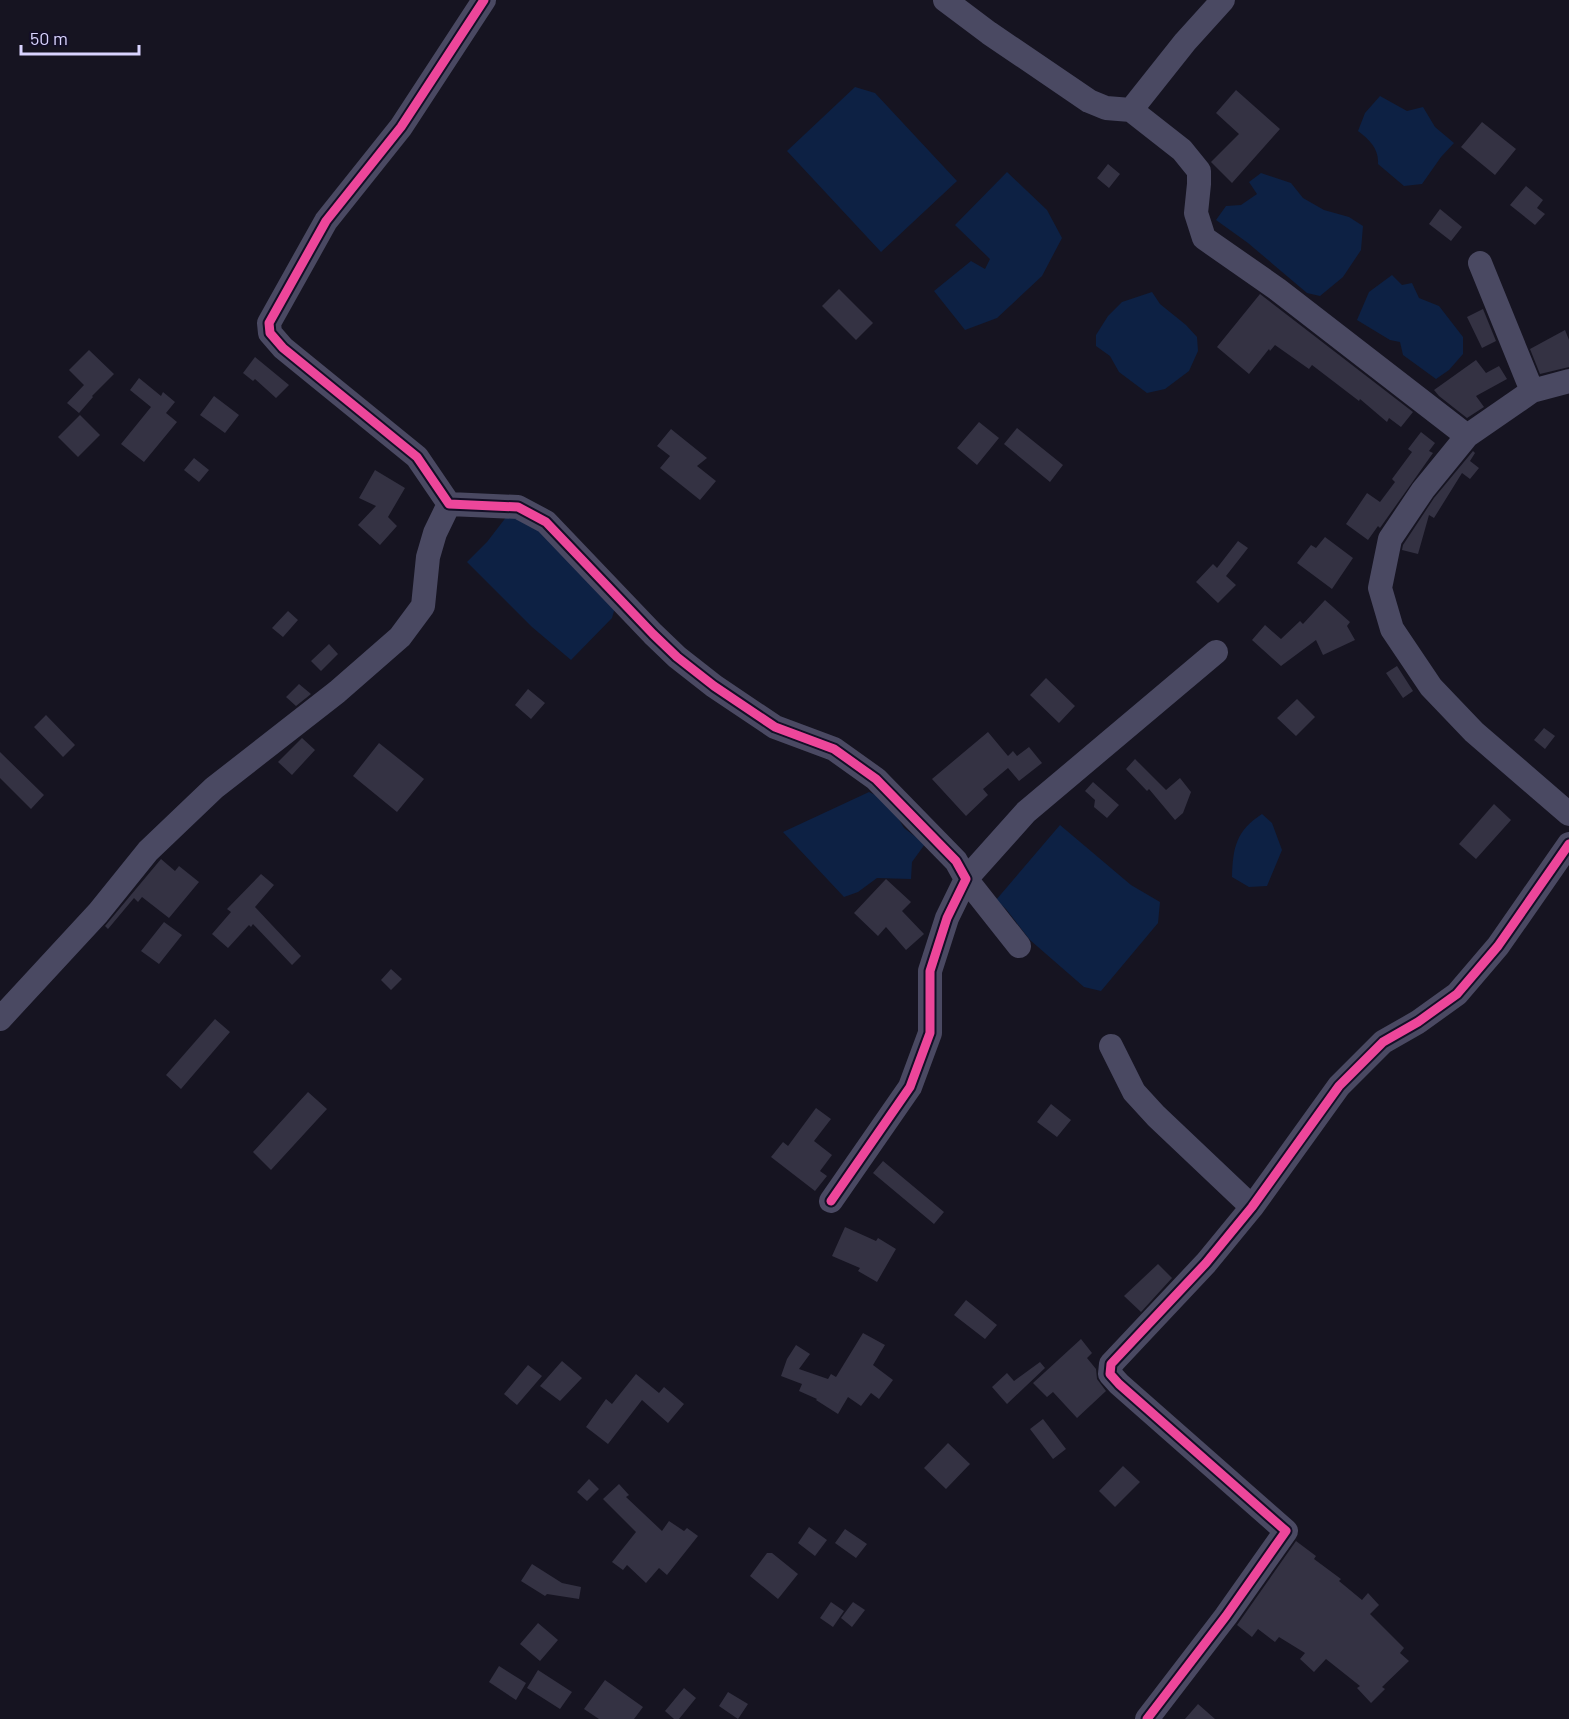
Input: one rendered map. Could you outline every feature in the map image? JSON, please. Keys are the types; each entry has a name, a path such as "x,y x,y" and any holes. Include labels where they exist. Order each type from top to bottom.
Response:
{"street":[{"path":"450,504 417,457 284,348 270,333 269,323 326,221 401,127 484,0"},
{"path":"945,0 988,33 1089,101 1106,108 1131,110 1182,150 1199,171 1196,213 1204,238 1277,290 1467,436"},
{"path":"1131,110 1185,42 1223,0"},
{"path":"1480,263 1532,391"},
{"path":"1569,381 1532,391 1467,436 1423,490 1390,539 1380,588 1392,629 1431,687 1474,732 1569,814"},
{"path":"450,504 518,507 546,522 653,634 714,686 775,728 834,749 876,779 956,861 966,879 1019,946"},
{"path":"0,1019 98,913 148,851 214,788 337,692 400,637 423,606 428,557 435,534 450,504"},
{"path":"831,1201 909,1087 930,1033 930,971 947,918 966,879 1026,812 1216,652"},
{"path":"1147,1719 1226,1616 1286,1531 1119,1384 1110,1374 1111,1364 1206,1263 1252,1207 1339,1086 1383,1042 1418,1022 1457,994 1498,946 1569,844"},
{"path":"1111,1046 1134,1092 1156,1116 1252,1207"}],"water":[{"path":"855,87 875,93 957,181 881,252 787,151"},
{"path":"1380,96 1407,111 1423,107 1435,127 1454,143 1422,184 1404,186 1378,164 1373,145 1358,131 1365,113"},
{"path":"1007,172 1047,210 1062,238 1042,276 997,318 965,330 934,291 971,261 985,269 990,259 955,225"},
{"path":"1261,173 1291,183 1303,198 1324,210 1349,217 1363,226 1361,250 1343,277 1320,296 1307,293 1248,243 1216,220 1226,206 1241,205 1257,194 1249,182"},
{"path":"1392,275 1402,285 1412,283 1419,298 1439,306 1463,337 1463,354 1449,370 1436,379 1403,355 1400,342 1390,340 1357,320 1369,292"},
{"path":"1152,292 1160,304 1197,337 1198,351 1189,371 1165,389 1147,393 1119,372 1110,356 1096,346 1096,335 1108,316 1122,302"},
{"path":"507,516 534,523 616,604 612,618 571,660 532,627 467,562 487,542"},
{"path":"869,792 888,801 904,828 925,844 912,862 911,879 877,878 858,892 844,897 783,832"},
{"path":"1262,814 1272,823 1282,850 1267,886 1249,887 1232,877 1233,857 1241,833"},
{"path":"1060,825 1131,885 1160,902 1158,923 1101,991 1084,987 1030,940 996,900"}],"building":[{"path":"1236,90 1280,129 1232,183 1211,162 1239,134 1216,113"},
{"path":"1482,122 1516,149 1495,175 1461,147"},
{"path":"1108,164 1120,174 1109,188 1097,178"},
{"path":"1526,186 1543,200 1537,208 1545,214 1535,225 1510,205"},
{"path":"1440,209 1462,227 1451,241 1429,224"},
{"path":"839,289 873,323 856,340 822,306"},
{"path":"1260,294 1413,412 1401,427 1389,418 1387,422 1360,399 1359,401 1312,365 1309,369 1275,345 1249,374 1217,347"},
{"path":"1483,309 1496,341 1482,348 1467,317"},
{"path":"1565,330 1569,340 1569,367 1540,374 1530,349"},
{"path":"89,350 114,374 79,413 67,403 84,385 69,370"},
{"path":"255,357 289,385 276,398 255,379 253,381 243,373"},
{"path":"1476,360 1486,373 1499,366 1507,379 1476,396 1484,407 1467,418 1434,390"},
{"path":"139,378 161,396 163,392 175,402 166,413 177,422 144,462 121,444 151,407 130,390"},
{"path":"214,396 239,415 225,433 200,415"},
{"path":"80,415 100,435 78,457 58,437"},
{"path":"979,422 999,438 977,465 957,448"},
{"path":"1017,428 1063,465 1050,482 1004,444"},
{"path":"671,429 707,458 697,466 716,481 700,500 660,468 670,456 657,446"},
{"path":"1421,432 1435,443 1429,451 1433,453 1380,528 1378,526 1368,540 1346,524 1367,493 1380,502 1395,482 1392,479 1412,452 1408,449"},
{"path":"1473,451 1475,453 1470,461 1479,468 1470,479 1462,473 1434,518 1429,515 1418,554 1402,550 1434,498"},
{"path":"194,458 209,470 199,482 184,470"},
{"path":"375,470 405,488 388,517 397,526 380,545 358,525 376,506 359,498"},
{"path":"1325,537 1353,558 1332,589 1297,563 1311,545 1316,548"},
{"path":"1238,541 1248,548 1226,576 1236,585 1218,603 1196,582 1213,564 1217,568"},
{"path":"1325,600 1350,622 1347,626 1355,640 1323,655 1316,640 1281,666 1252,640 1265,625 1281,639 1300,621 1303,624"},
{"path":"288,611 298,620 283,637 272,628"},
{"path":"329,644 338,654 321,671 311,661"},
{"path":"1397,666 1413,691 1403,698 1386,673"},
{"path":"1046,678 1075,706 1059,723 1030,695"},
{"path":"299,684 311,694 296,706 286,697"},
{"path":"528,689 545,703 531,719 515,705"},
{"path":"1297,699 1315,717 1296,736 1277,718"},
{"path":"46,715 75,745 63,757 34,727"},
{"path":"1544,728 1555,736 1545,749 1534,740"},
{"path":"988,732 1008,756 1013,751 1017,756 1029,747 1042,763 1019,781 1008,768 983,789 988,795 966,816 932,779"},
{"path":"302,738 315,750 292,775 278,762"},
{"path":"379,743 424,779 397,812 353,776"},
{"path":"0,752 44,795 31,809 0,778"},
{"path":"1135,759 1166,790 1180,778 1191,792 1183,813 1175,820 1149,789 1147,791 1126,769"},
{"path":"1093,782 1119,805 1107,818 1094,807 1095,800 1085,791"},
{"path":"1494,804 1511,820 1476,859 1459,844"},
{"path":"161,859 175,871 179,866 199,882 169,918 142,897 138,902 134,898 108,929 105,926"},
{"path":"261,874 274,885 255,907 301,956 292,965 253,924 251,927 249,925 228,948 212,934 231,912 227,909"},
{"path":"886,879 911,902 902,911 924,934 906,950 886,927 878,936 854,913"},
{"path":"164,922 182,935 159,964 141,951"},
{"path":"391,969 402,979 391,990 381,980"},
{"path":"215,1019 230,1032 181,1089 166,1075"},
{"path":"308,1092 327,1109 271,1170 253,1152"},
{"path":"1051,1104 1071,1120 1057,1137 1037,1122"},
{"path":"816,1108 831,1119 814,1141 832,1155 820,1171 827,1176 815,1191 771,1157 783,1142 788,1146"},
{"path":"883,1161 944,1212 934,1224 873,1173"},
{"path":"845,1227 876,1241 878,1238 896,1249 877,1282 858,1271 860,1268 832,1256"},
{"path":"1158,1264 1172,1278 1141,1312 1124,1296"},
{"path":"966,1300 997,1325 985,1339 954,1315"},
{"path":"863,1333 885,1345 873,1365 893,1380 879,1399 871,1393 861,1406 848,1397 838,1414 817,1399 799,1391 802,1384 781,1376 787,1359 796,1345 810,1354 799,1369 828,1379 831,1374 836,1377"},
{"path":"1081,1339 1092,1353 1087,1358 1096,1369 1097,1379 1106,1391 1077,1418 1053,1392 1047,1397 1033,1383"},
{"path":"562,1361 582,1378 560,1401 540,1386"},
{"path":"1040,1362 1045,1368 1007,1404 992,1387 1007,1373 1014,1381"},
{"path":"528,1365 542,1376 517,1405 504,1394"},
{"path":"636,1374 659,1393 664,1387 684,1404 668,1423 642,1400 608,1444 586,1427 606,1399 612,1404"},
{"path":"1043,1419 1066,1449 1053,1459 1030,1429"},
{"path":"948,1443 970,1464 946,1489 924,1468"},
{"path":"1123,1466 1140,1482 1115,1507 1099,1491"},
{"path":"589,1479 599,1489 587,1501 577,1492"},
{"path":"619,1484 629,1495 626,1497 662,1531 669,1521 684,1531 687,1528 698,1536 667,1575 659,1568 646,1583 627,1565 623,1570 612,1562 636,1532 603,1499"},
{"path":"809,1527 827,1540 815,1556 798,1543"},
{"path":"845,1529 867,1544 856,1558 835,1543"},
{"path":"1296,1541 1316,1556 1314,1559 1341,1579 1339,1581 1362,1600 1368,1593 1379,1605 1370,1614 1404,1648 1400,1653 1409,1661 1382,1687 1385,1689 1371,1703 1357,1688 1360,1686 1326,1659 1314,1672 1300,1659 1305,1653 1279,1637 1275,1642 1258,1629 1252,1637 1237,1625"},
{"path":"767,1553 772,1553 798,1574 778,1599 750,1576"},
{"path":"532,1564 562,1583 581,1587 579,1599 547,1594 545,1596 521,1581"},
{"path":"831,1602 844,1611 833,1627 820,1618"},
{"path":"853,1602 865,1610 852,1627 841,1618"},
{"path":"538,1623 558,1640 540,1661 520,1644"},
{"path":"499,1666 526,1683 516,1700 489,1682"},
{"path":"538,1670 572,1692 560,1709 527,1688"},
{"path":"605,1680 643,1707 634,1719 599,1719 584,1709"},
{"path":"684,1688 696,1698 679,1719 674,1719 665,1711"},
{"path":"728,1692 748,1704 738,1719 719,1706"},
{"path":"1198,1704 1215,1719 1185,1719"}],"cycle path":[{"path":"484,0 401,127 326,221 269,323 270,333 283,348 417,457 449,504 518,507 546,522 677,657 714,686 775,727 834,749 876,779 956,861 966,879 947,918 930,971 930,1033 910,1087 831,1201"},
{"path":"1147,1719 1226,1616 1286,1531 1119,1384 1110,1374 1111,1364 1206,1263 1252,1207 1339,1086 1383,1042 1418,1022 1457,994 1498,946 1569,844"}]}
